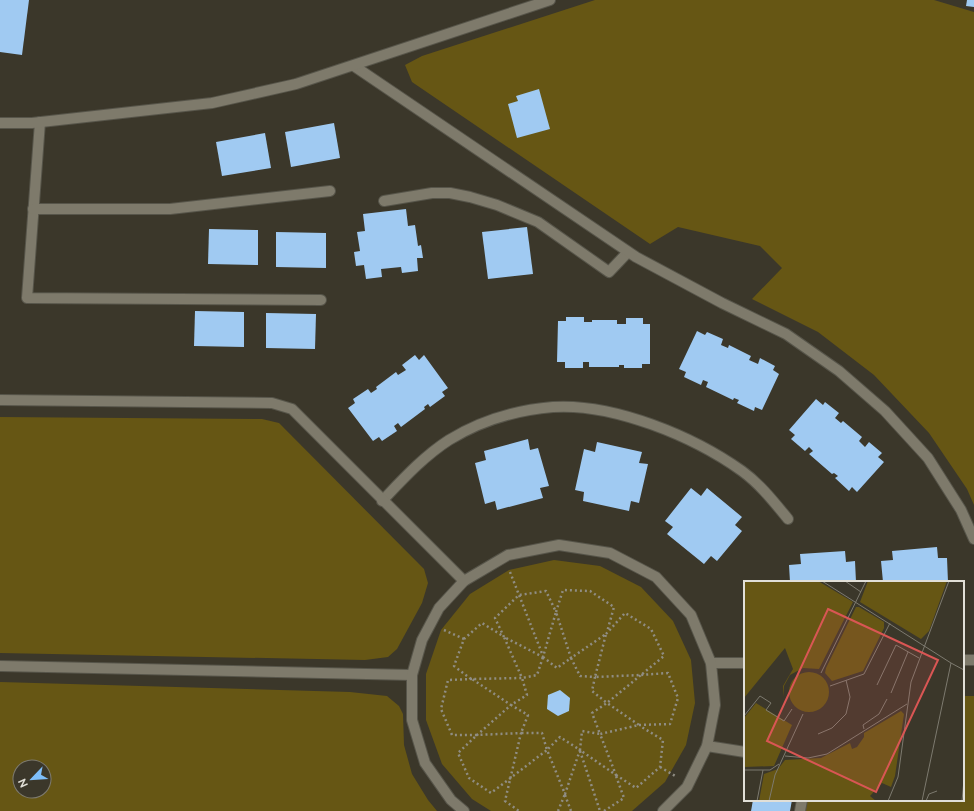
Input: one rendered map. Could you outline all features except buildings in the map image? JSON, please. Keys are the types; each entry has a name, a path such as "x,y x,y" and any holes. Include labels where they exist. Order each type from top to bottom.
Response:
{"street":[{"path":"0,123 40,122 212,103 296,84 550,0"},
{"path":"354,66 636,258 722,303 786,334 839,371 885,411 928,458 961,510 974,539"},
{"path":"40,122 27,298 321,300"},
{"path":"33,209 170,209 330,191"},
{"path":"384,201 432,193 450,193 497,205 538,222 609,272 628,252"},
{"path":"0,400 272,403 292,409 464,582"},
{"path":"382,501 429,455 449,440 474,428 498,418 525,411 554,407 587,408 621,415 650,424 679,435 713,453 743,472 762,490 788,519"},
{"path":"464,811 451,800 425,763 412,720 412,675 422,640 439,608 464,582 508,555 559,545 610,553 656,577 691,616 711,663 715,705 707,746 687,786 663,811"},
{"path":"711,663 744,663"},
{"path":"0,666 412,675"},
{"path":"707,746 744,752"},
{"path":"800,811 802,801"}],"path":[{"path":"504,557 543,657"},
{"path":"558,811 565,794 580,750 582,731 600,734 639,725 670,724 678,698 668,673 595,677 580,676 571,658 556,612 546,591 519,595 495,618 522,678 527,695 511,705 477,735 458,753 469,778 490,793 547,750 560,737 580,750 636,788 660,767 663,740 639,725 607,703 592,691 595,677 606,634 614,608 590,590 563,590 556,612 543,657 537,675 522,678 448,680 441,709 452,735 477,735 542,733 547,750 565,794 571,811"},
{"path":"519,811 505,801 521,733 528,715 454,666 464,640 482,623 504,637 543,657 557,668 606,634 625,613 652,629 664,656 607,703 592,713 624,798 604,811"},
{"path":"431,623 464,640"},
{"path":"580,750 600,811"}],"shaded area":[{"path":"595,0 934,0 974,12 974,505 967,489 929,433 874,375 818,332 752,299 782,268 760,246 678,227 650,244 412,82 405,65 422,56"},
{"path":"0,417 262,419 279,423 424,569 428,583 422,603 397,649 388,657 365,660 0,653"},
{"path":"554,560 600,566 641,587 673,621 691,660 695,703 686,745 665,782 632,811 491,811 472,799 442,764 426,720 426,674 441,630 470,594 509,570"},
{"path":"0,682 350,692 387,696 399,706 403,714 404,745 412,774 428,800 437,811 0,811"},
{"path":"964,696 974,696 974,811 802,811 803,801 964,801"}]}
